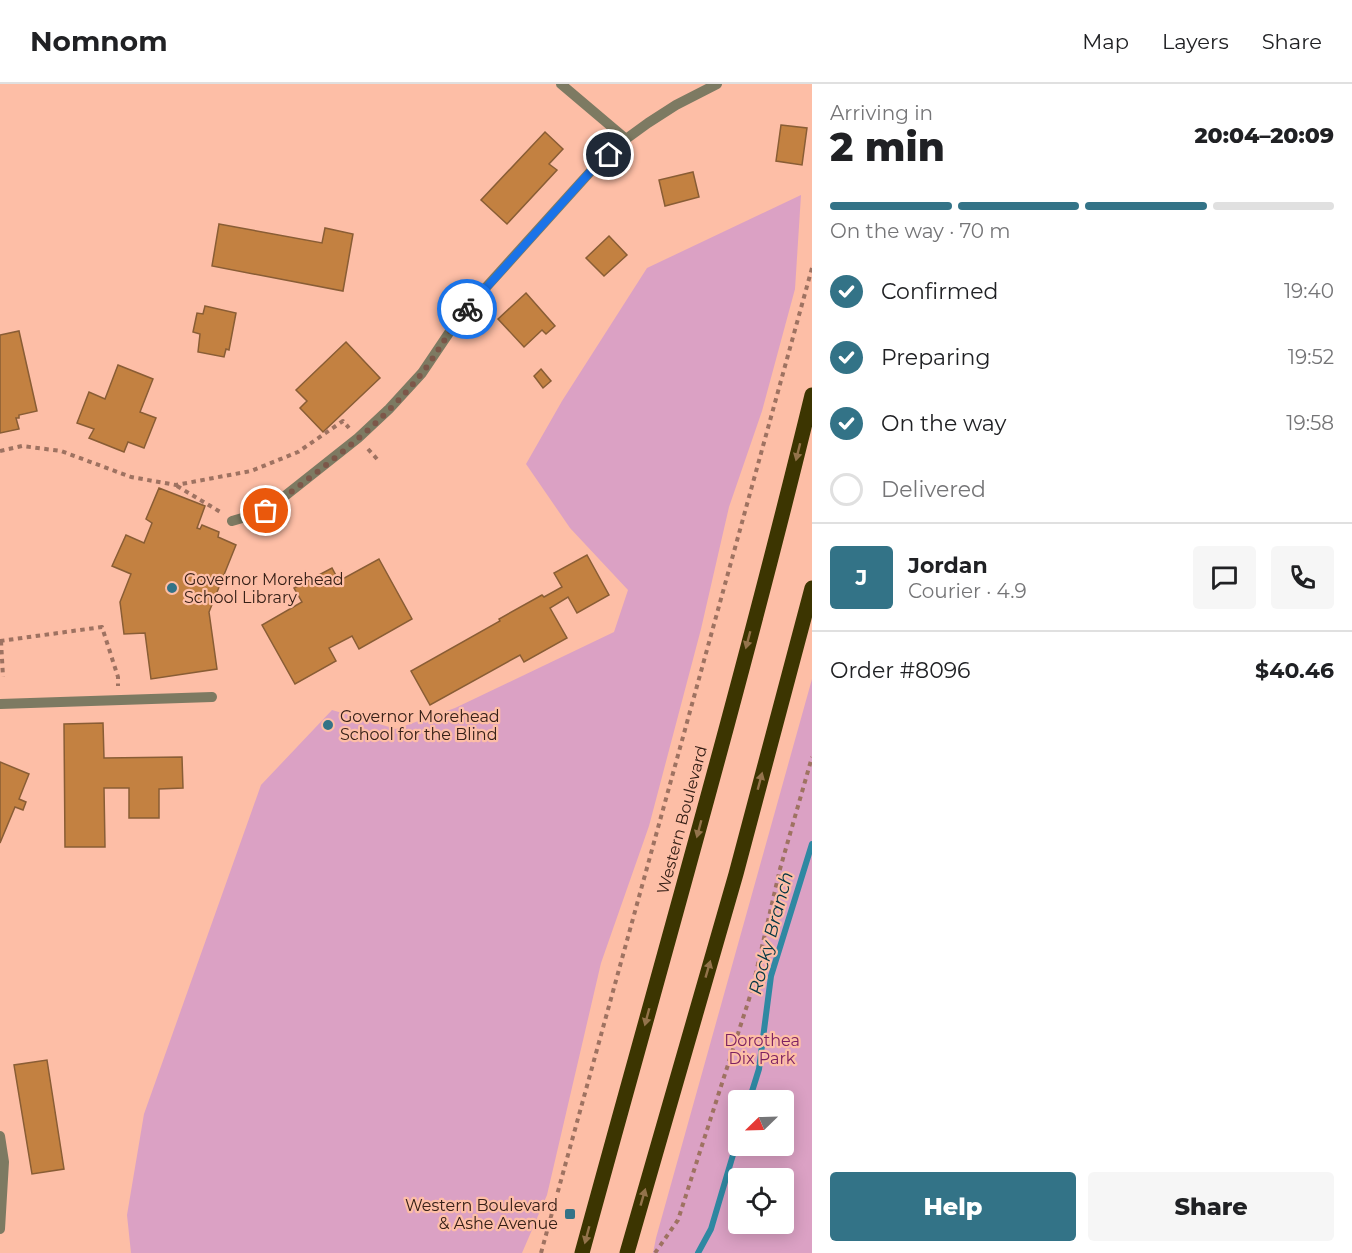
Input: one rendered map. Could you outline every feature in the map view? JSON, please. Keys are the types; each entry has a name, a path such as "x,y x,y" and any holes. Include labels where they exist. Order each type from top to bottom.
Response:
{"main road":[{"name":"Western Boulevard","path":"582,1253 689,865 812,395"},
{"path":"627,1253 736,874 812,588"}],"lane":[{"path":"561,84 626,139"},
{"path":"232,521 266,511 358,438 422,373 461,315 591,171 626,139 676,105 717,84"},
{"path":"0,704 212,697"},
{"path":"0,1136 4,1162 0,1229"}],"path":[{"path":"541,1253 812,268"},
{"path":"0,451 22,446 61,451 131,477 176,485 251,471 298,452 343,421 377,459"},
{"path":"176,485 219,511"},
{"path":"3,677 0,641 102,627 118,677 118,687"},
{"path":"655,1253 678,1220 752,990 780,869 812,758"}],"green space":[{"path":"801,195 795,289 762,411 729,507 701,629 649,826 601,963 547,1195 522,1253 131,1253 127,1215 144,1114 261,785 332,710 396,729 455,708 614,632 628,590 570,528 526,464 562,401 647,268"},
{"name":"Dorothea Dix Park","path":"812,679 812,1253 653,1253 656,1238"}],"building":[{"path":"781,125 807,128 802,165 776,161"},
{"path":"545,132 563,149 549,164 557,170 507,224 481,200"},
{"path":"693,172 699,197 665,206 659,180"},
{"path":"219,224 322,243 325,228 353,234 343,291 212,266"},
{"path":"609,236 627,255 604,276 586,258"},
{"path":"526,293 555,326 546,334 542,330 524,347 498,319"},
{"path":"205,306 236,313 229,350 226,349 224,357 198,352 200,334 193,332 197,313 203,314"},
{"path":"19,331 37,411 19,415 19,418 16,418 19,429 0,433 0,335"},
{"path":"346,342 380,378 323,432 300,408 307,401 296,390"},
{"path":"118,365 153,379 140,412 156,418 144,448 128,442 124,452 89,438 94,429 77,423 89,392 105,399"},
{"path":"541,369 551,381 543,388 534,376"},
{"name":"Governor Morehead School Library","path":"159,488 205,506 197,528 200,529 202,525 219,532 218,537 236,545 209,612 217,669 151,679 145,633 124,634 120,602 131,574 112,566 126,535 144,543 152,523 146,519"},
{"path":"587,555 609,595 577,613 568,597 550,608 567,638 524,662 520,655 430,705 411,671 542,595 544,597 562,587 554,573"},
{"path":"379,559 412,619 359,649 352,636 329,648 336,661 295,684 262,625 302,602 294,588 332,568 339,581"},
{"path":"103,723 104,758 182,757 183,788 159,789 159,818 129,818 129,788 104,788 105,847 65,847 64,724"},
{"path":"0,762 29,774 19,799 26,802 23,810 15,807 0,843"},
{"path":"47,1060 64,1169 32,1174 14,1065"}],"waterway":[{"name":"Rocky Branch","path":"752,1090 759,1069 771,976 812,844"},
{"name":"Rocky Branch","path":"698,1253 711,1229 733,1156"}],"way so far":[{"path":"266,511 341,453 389,409 422,373 467,309"}],"place":[{"name":"Governor Morehead School Library","path":"172,588"},
{"name":"Governor Morehead School for the Blind","path":"328,725"},
{"name":"Western Boulevard & Ashe Avenue","path":"570,1214"}],"route":[{"path":"467,309 591,171 609,155"}]}
